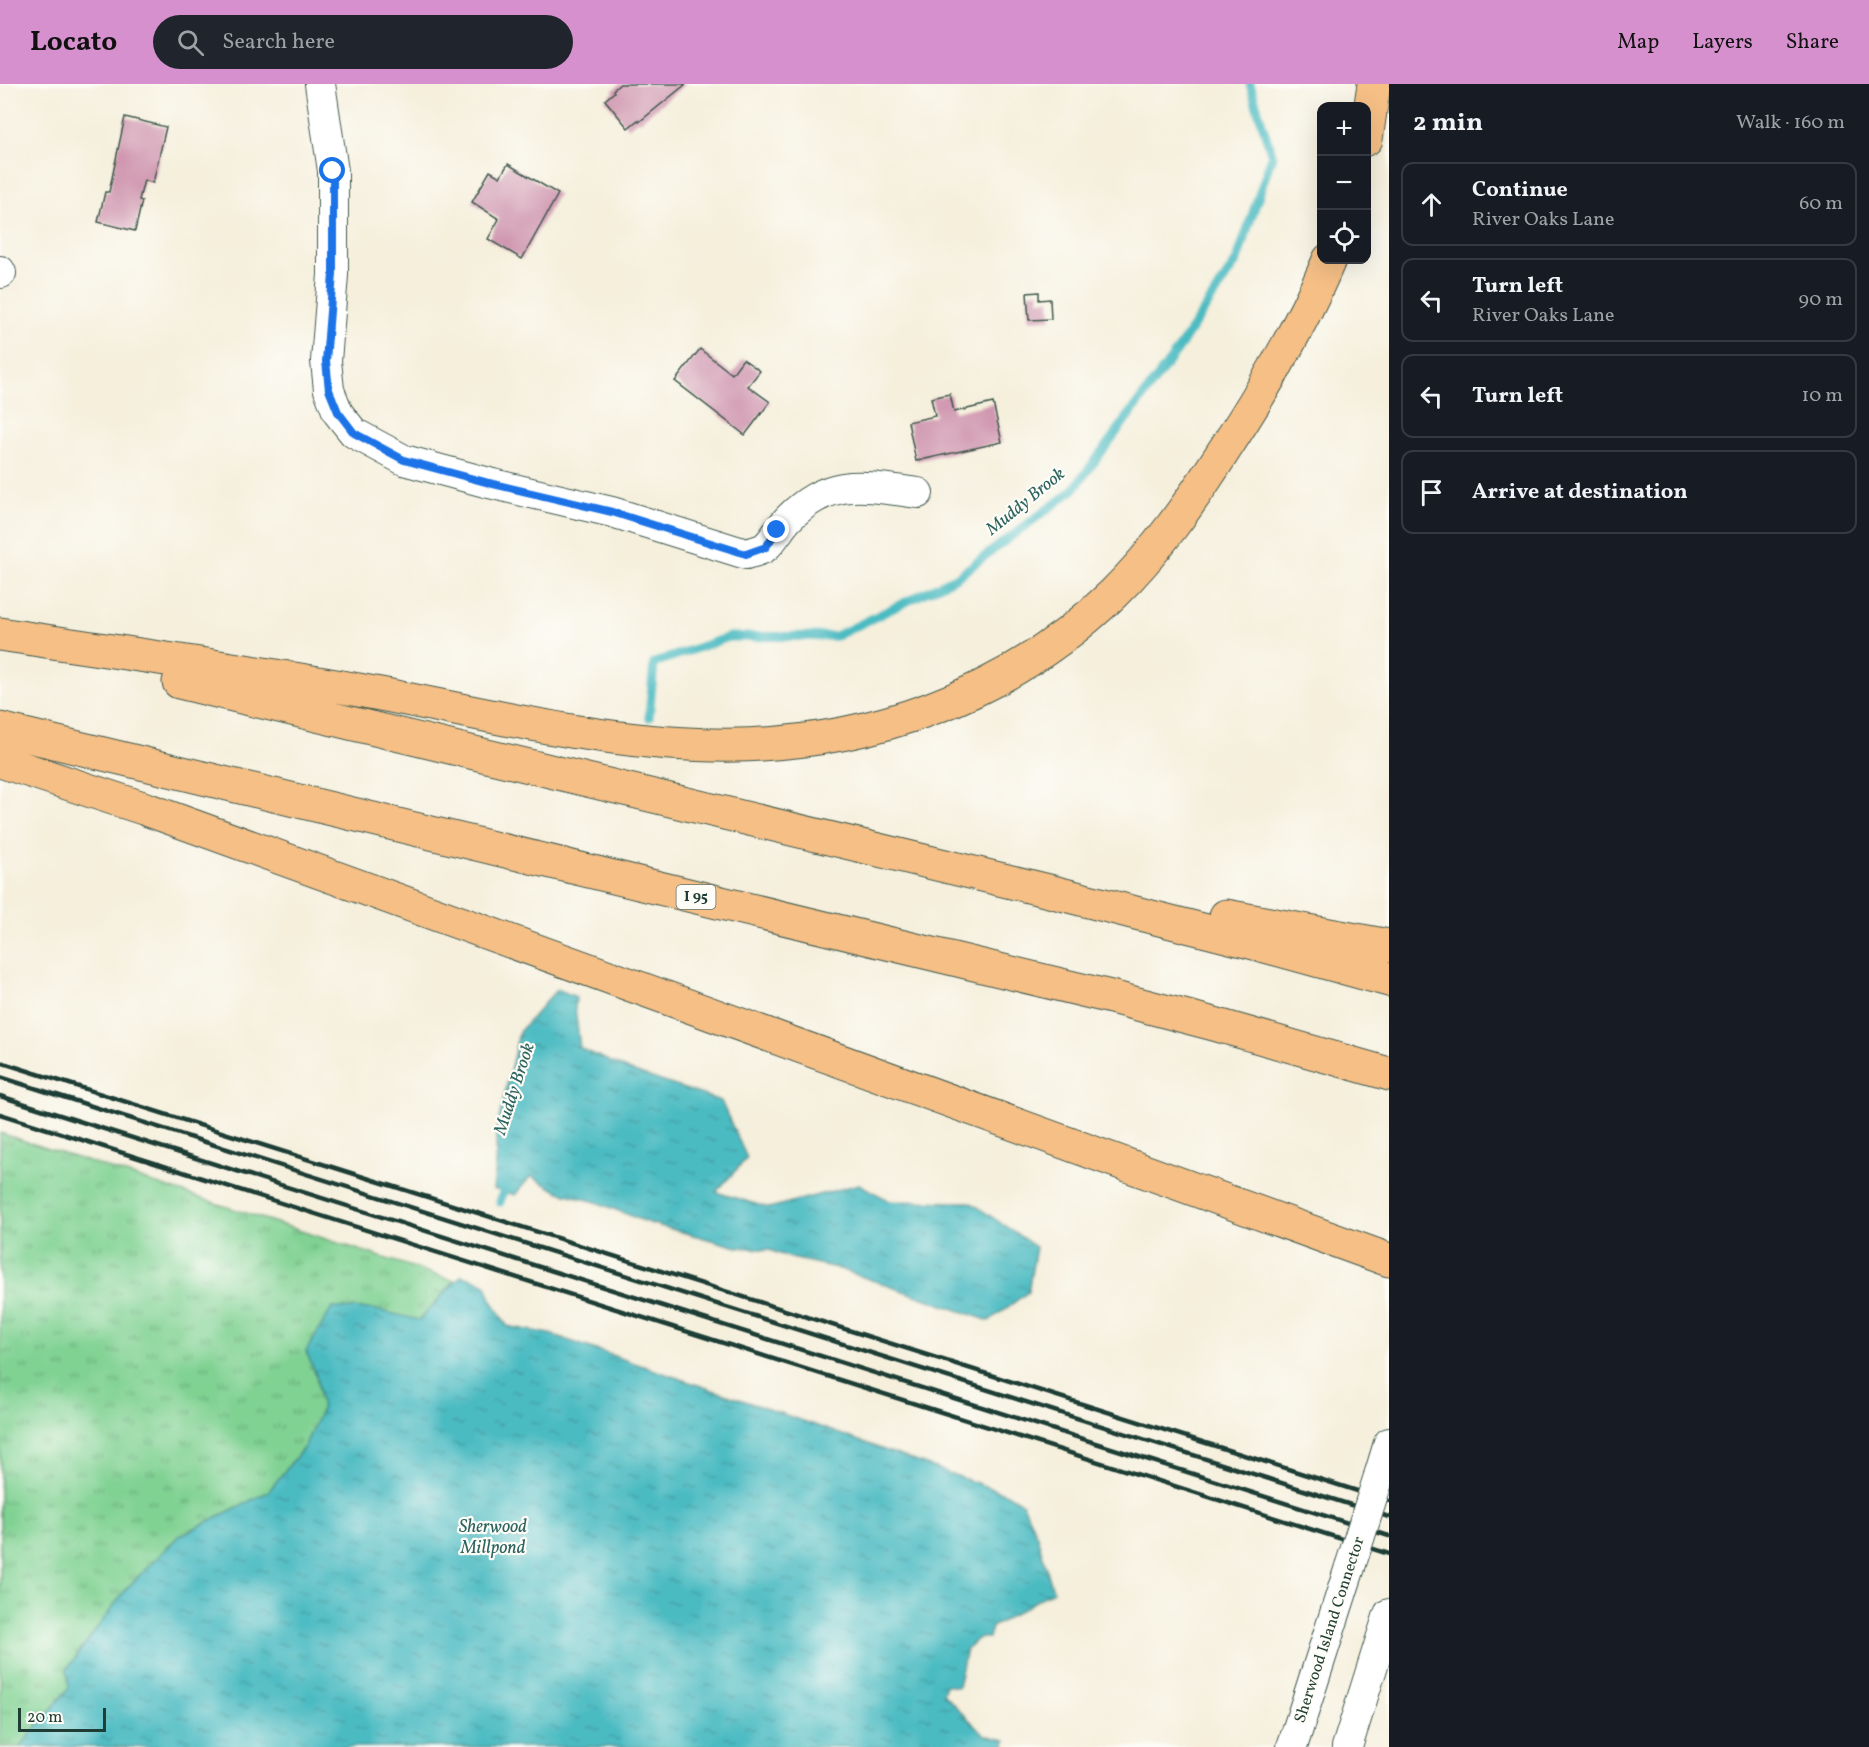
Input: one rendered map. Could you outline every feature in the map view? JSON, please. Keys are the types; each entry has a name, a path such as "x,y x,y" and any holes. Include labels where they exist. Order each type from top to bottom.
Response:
{"highway":[{"path":"1371,105 1374,84"},
{"path":"0,637 361,690 579,732 666,742 711,746 800,742 886,725 926,712 973,692 1016,669 1053,644 1114,593 1147,557 1176,520 1238,429 1287,346 1327,264"},
{"path":"0,637 1045,890 1389,980"},
{"name":"I 95","path":"0,729 1111,997 1248,1033 1389,1074"},
{"path":"0,761 146,809 1389,1260"},
{"path":"1045,890 1248,919 1389,946"}],"street":[{"path":"320,84 333,171 333,274 326,361 329,390 338,412 354,433 404,460 612,512 746,554 766,547 777,530 796,510 826,491 861,485 918,493"},
{"name":"Sherwood Island Connector","path":"1292,1747 1389,1443"},
{"path":"1347,1747 1389,1614"}],"green space":[{"path":"0,1133 455,1281 419,1321 373,1309 306,1351 316,1375 322,1409 304,1447 268,1492 178,1536 126,1589 69,1688 20,1747 0,1747"}],"water":[{"path":"557,989 576,997 580,1048 631,1071 721,1101 747,1158 716,1192 769,1208 859,1184 890,1201 970,1202 1036,1247 1028,1292 989,1321 837,1268 791,1258 769,1250 737,1247 649,1223 596,1202 559,1192 531,1176 515,1195 493,1189 496,1132 519,1032"},
{"name":"Sherwood Millpond","path":"461,1276 486,1285 491,1299 507,1326 550,1334 812,1424 1007,1494 1023,1504 1037,1536 1053,1591 992,1627 989,1638 978,1638 966,1649 958,1687 946,1685 943,1694 985,1735 1006,1740 1005,1747 20,1747 69,1688 67,1669 126,1589 179,1536 268,1492 304,1447 322,1409 316,1375 306,1351 332,1308 373,1309 419,1320"}],"building":[{"path":"620,84 686,84 639,122 638,120 628,128 605,100"},
{"path":"125,117 166,127 153,183 144,180 135,231 98,222 105,192 109,192"},
{"path":"508,164 558,194 522,259 488,239 499,219 472,202 490,171 500,177"},
{"path":"1039,292 1039,300 1050,299 1051,319 1029,320 1027,293"},
{"path":"700,349 732,374 743,359 760,371 748,386 770,402 745,435 675,381"},
{"path":"950,394 954,412 993,403 1002,442 916,461 908,422 935,416 931,398"}],"waterway":[{"name":"Muddy Brook","path":"649,717 654,663 729,637 836,636 957,577 1073,490 1177,351 1237,260 1272,156 1250,84"},
{"name":"Muddy Brook","path":"500,1202 506,1182"}],"railway":[{"path":"0,1062 1389,1501"},
{"path":"0,1077 1389,1517"},
{"path":"0,1096 1389,1536"},
{"path":"0,1114 1389,1554"}],"route":[{"path":"333,171 333,274 326,361 329,390 338,412 354,433 404,460 612,512 746,554 766,547 777,530"}]}
